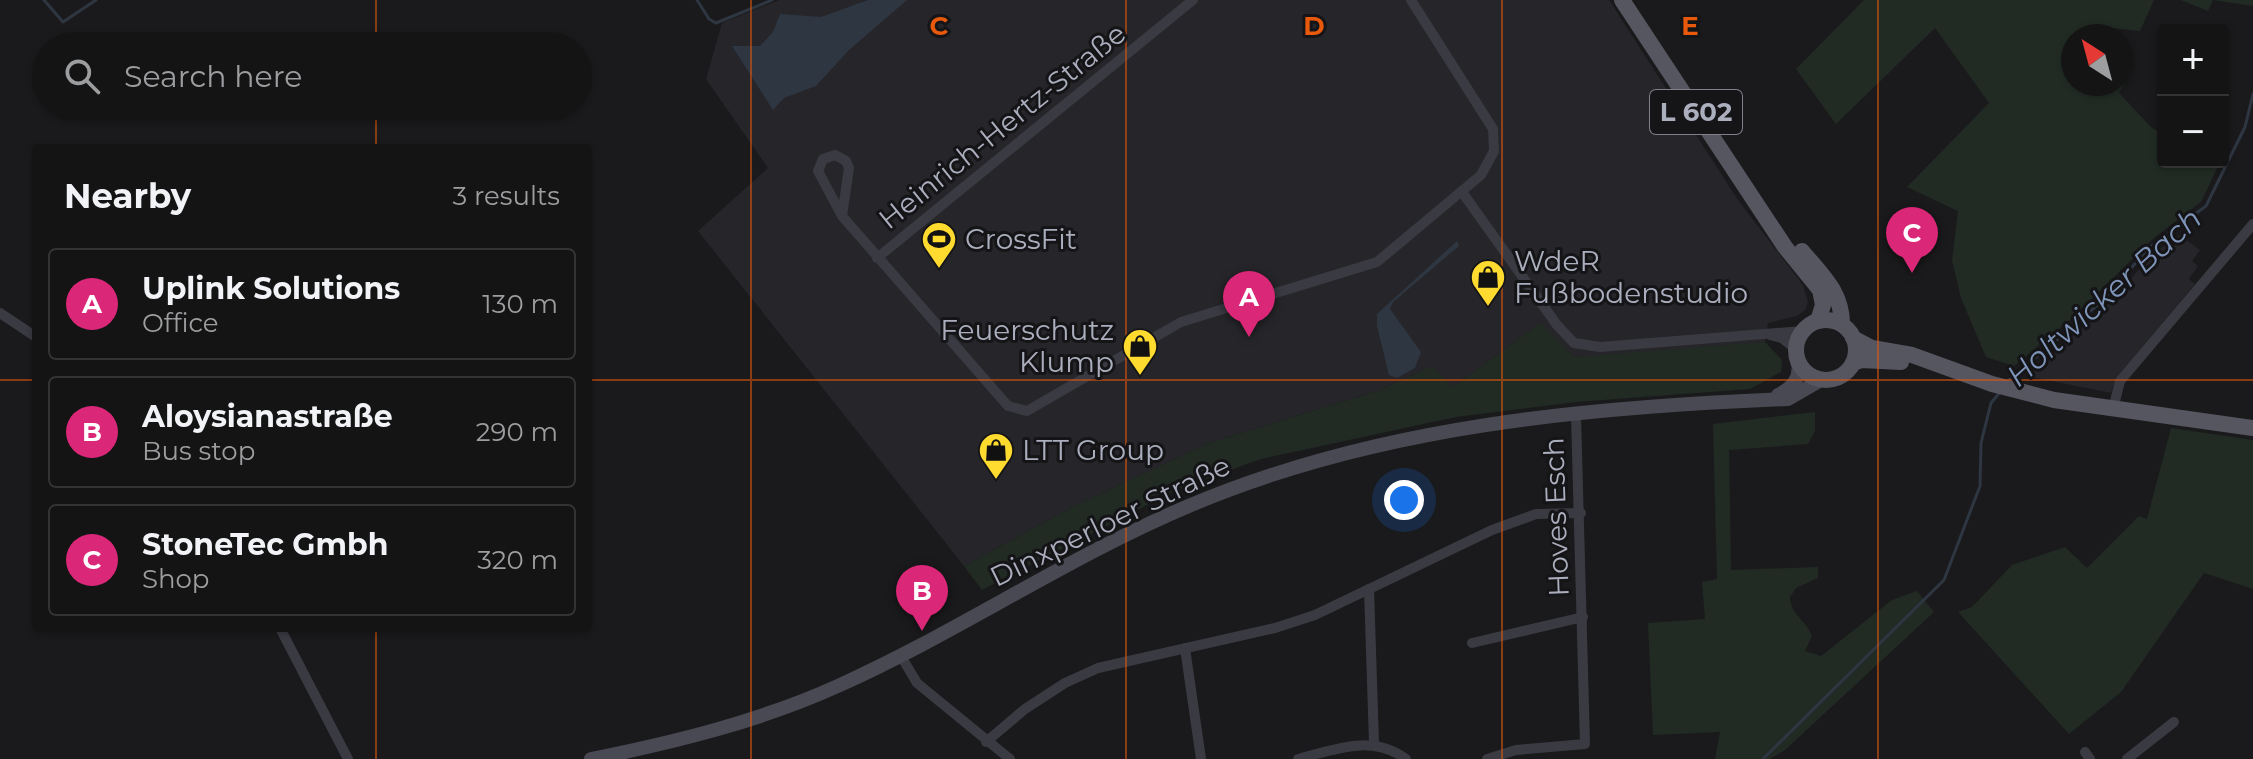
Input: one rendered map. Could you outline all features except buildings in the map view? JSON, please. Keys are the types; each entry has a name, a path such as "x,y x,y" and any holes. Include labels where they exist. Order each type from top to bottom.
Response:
{"main road":[{"name":"L 602","path":"1622,0 1785,247 1820,290 1823,305 1818,321"},
{"name":"L 602","path":"1772,224 1793,240 1834,288 1839,299 1842,324 1853,338"},
{"path":"1770,399 1795,383 1800,372 1797,356 1803,331 1818,321 1842,324"},
{"path":"1853,363 1853,338 1872,348 1912,355 2013,391 2113,409 2253,428"},
{"path":"1797,356 1804,371 1821,380 1836,379 1853,363 1862,360 1935,364"},
{"name":"Dinxperloer Straße","path":"591,759 739,723 838,686 901,656 1105,546 1187,506 1263,477 1392,441 1576,416 1788,399 1821,380"}],"street":[{"name":"Heinrich-Hertz-Straße","path":"877,258 1193,0"},
{"path":"1411,0 1493,129 1491,162 1462,192 1557,325 1574,343 1600,347 1803,331"},
{"name":"Heinrich-Hertz-Straße","path":"842,216 849,168 846,161 835,155 823,159 818,171 842,216 1015,410 1033,409 1181,322 1377,262 1462,192"},
{"path":"2113,409 2120,381 2253,224"},
{"path":"0,313 32,334"},
{"path":"1764,333 1782,338 1797,356"},
{"name":"Hoves Esch","path":"1487,759 1516,750 1585,744 1576,416"},
{"path":"986,742 1025,709 1065,683 1117,662 1275,628 1315,615 1492,530 1536,514 1581,513"},
{"path":"1369,589 1374,743"},
{"name":"Hoves Esch","path":"1472,643 1583,617"},
{"path":"282,632 348,759"},
{"path":"1185,648 1201,759"},
{"path":"901,656 917,683 1010,759"},
{"path":"2127,759 2174,722"},
{"path":"1298,759 1374,743 1390,747 1406,759"}],"shaded area":[{"path":"779,0 1609,0 1738,200 1803,285 1808,302 1805,310 1797,316 1768,323 1765,342 1640,354 1574,357 1539,324 1453,387 1432,366 1377,391 1209,443 1074,506 964,566 698,231 768,168 706,79 722,23"},
{"path":"1864,0 2154,0 2140,31 2133,30 2133,24 2061,24 2061,96 2122,96 2157,130 2157,168 2217,168 2201,202 2155,237 2072,318 2014,366 1986,357 1961,298 1952,260 1958,211 1907,187 1989,103 1935,28 1836,124 1796,69"},
{"path":"2181,0 2213,0 2208,11"},
{"path":"2213,0 2253,0 2253,6"},
{"path":"2180,235 2200,250 2192,261 2198,266 2189,279 2195,284 2116,378 2111,393 2027,376 2104,308 2154,253"},
{"path":"1540,323 1574,357 1765,342 1782,360 1781,372 1750,389 1576,402 1456,417 1261,459 1180,488 982,590 964,566 1074,506 1209,443 1377,391 1432,366 1453,387"},
{"path":"1815,412 1815,431 1808,444 1729,450 1731,570 1818,567 1818,578 1796,588 1790,597 1793,608 1812,636 1805,651 1821,656 1892,600 1917,591 1934,612 1785,750 1770,759 1715,759 1720,732 1653,735 1648,623 1705,619 1702,582 1717,579 1713,424"},
{"path":"2171,428 2253,440 2253,589 2204,573 2121,692 2069,734 1958,612 1972,607 2012,565 2065,547 2087,568 2139,516 2147,519"}],"water":[{"path":"868,0 907,0 849,50 816,86 784,98 773,110 732,46 760,46 773,32 780,14 821,17"},
{"path":"1457,241 1459,246 1393,302 1390,309 1421,352 1415,368 1397,378 1389,375 1377,314"}],"waterway":[{"path":"44,0 63,22 96,0"},
{"path":"697,0 709,19 716,23 772,0"},
{"name":"Holtwicker Bach","path":"2008,381 2101,302 2150,247 2206,206 2245,127 2253,94"},
{"name":"Holtwicker Bach","path":"1763,759 1944,580 1980,486 1981,443 1991,403 2001,391"}],"place":[{"name":"CrossFit","path":"939,270"},
{"name":"StoneTec Gmbh","path":"1912,273"},
{"name":"WdeR Fußbodenstudio","path":"1488,308"},
{"name":"Uplink Solutions","path":"1249,337"},
{"name":"Feuerschutz Klump","path":"1140,377"},
{"name":"LTT Group","path":"996,481"},
{"name":"Aloysianastraße","path":"922,631"}]}
